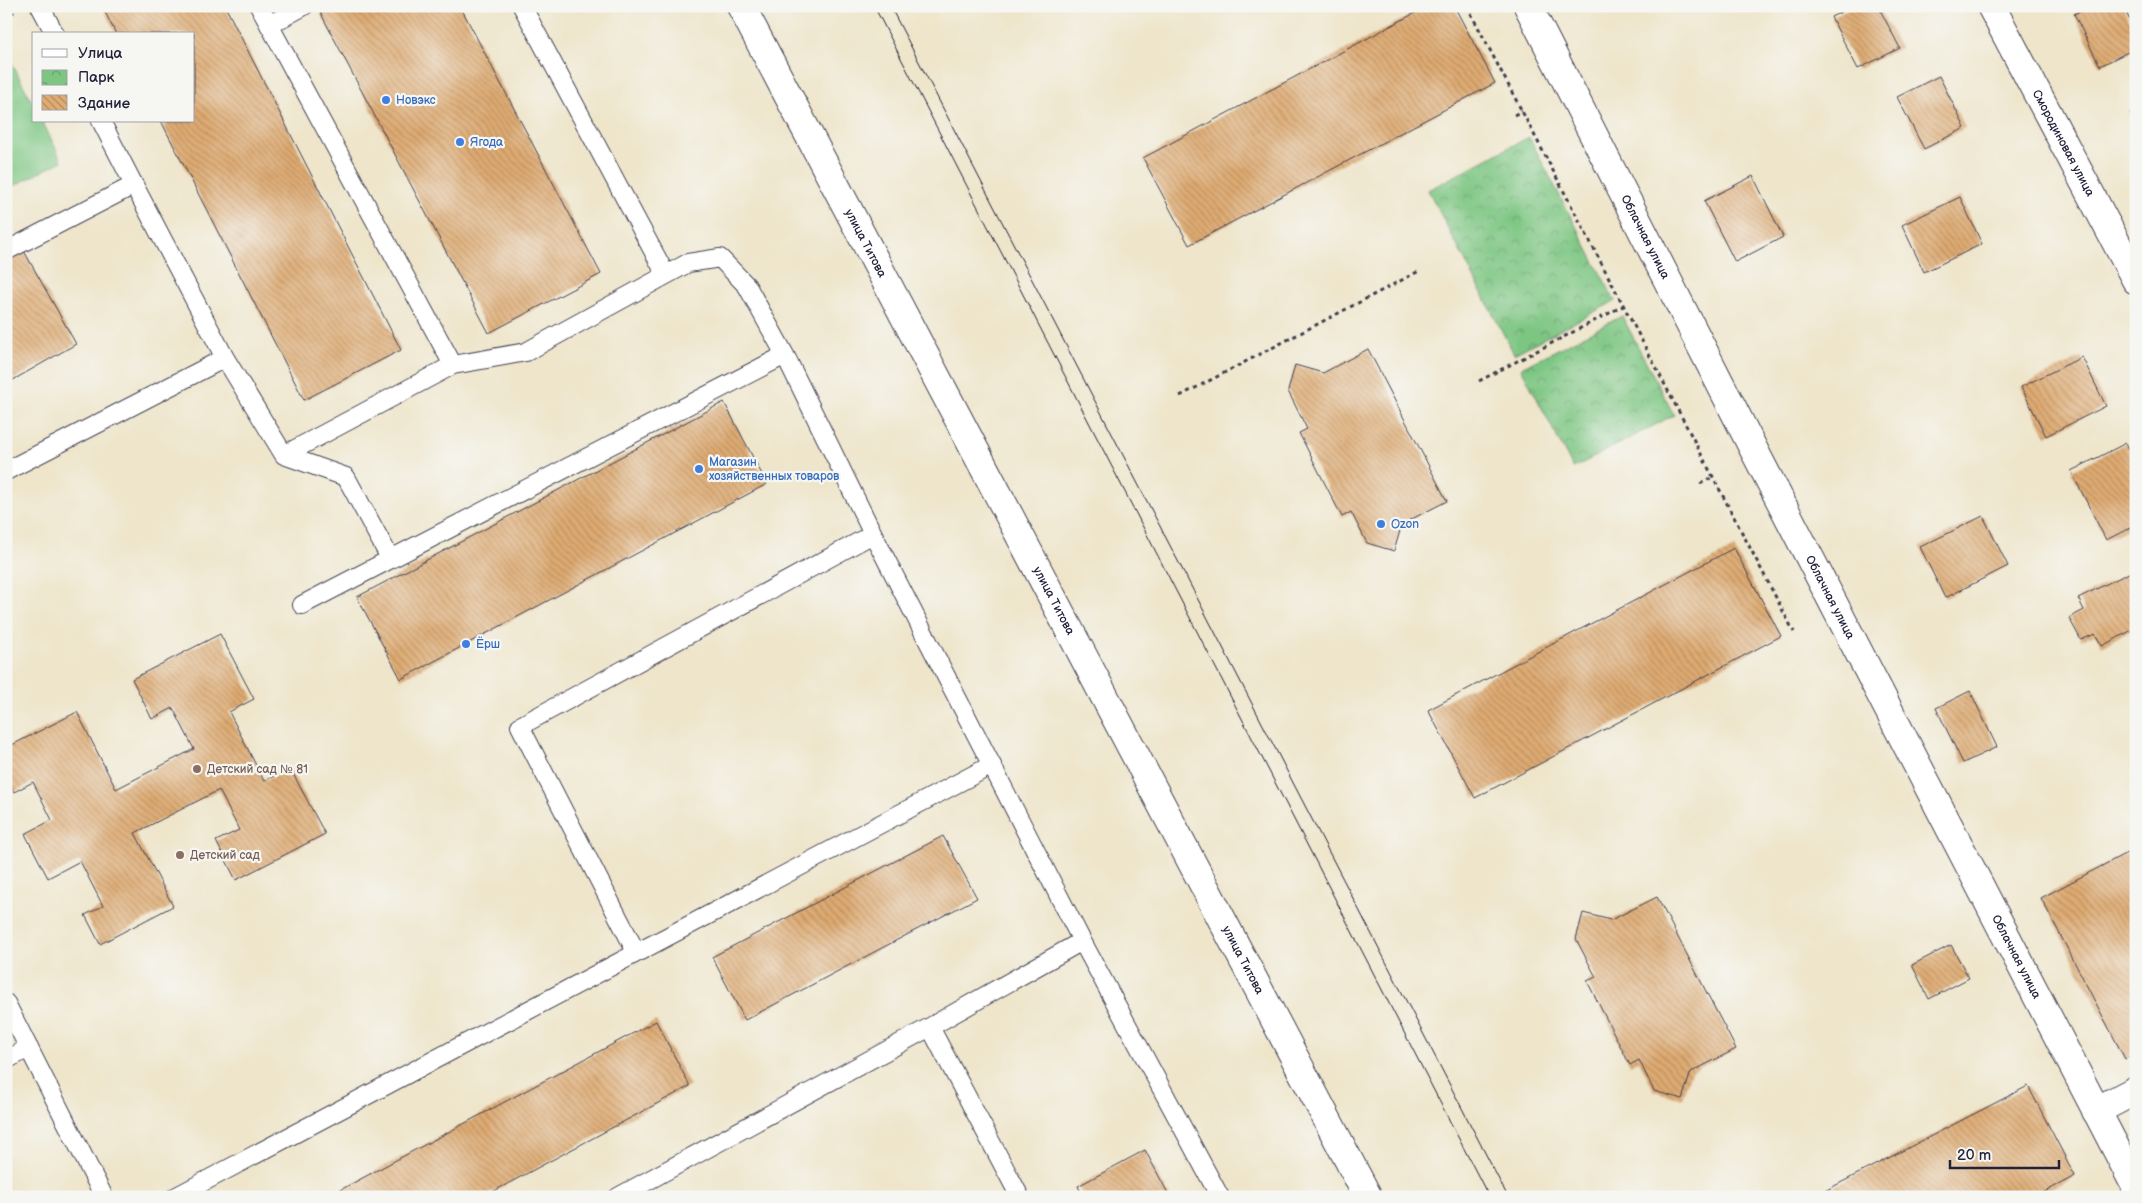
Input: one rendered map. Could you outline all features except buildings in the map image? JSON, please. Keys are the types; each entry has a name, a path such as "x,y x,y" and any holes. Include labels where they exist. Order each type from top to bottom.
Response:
{"street":[{"name":"улица Титова","path":"742,6 1368,1197"},
{"name":"Облачная улица","path":"1528,6 1760,463 2136,1186"},
{"name":"Смородиновая улица","path":"1991,6 2136,280"},
{"path":"2096,1111 2136,1090"}],"lane":[{"path":"40,6 54,32"},
{"path":"259,6 453,365"},
{"path":"269,25 304,6"},
{"path":"522,6 666,275"},
{"path":"102,122 225,358 284,455 346,477 390,558"},
{"path":"6,251 134,185"},
{"path":"284,455 453,365 526,352 688,263 720,258 747,286 785,355 872,534 1082,941 1220,1197"},
{"path":"302,604 785,355"},
{"path":"6,471 225,358"},
{"path":"636,952 520,726 872,534"},
{"path":"175,1197 992,765"},
{"path":"618,1197 930,1027 1082,941"},
{"path":"6,1003 104,1197"},
{"path":"930,1027 1020,1197"},
{"path":"6,1060 29,1048"}],"path":[{"path":"1467,6 1794,632"},
{"path":"1514,115 1522,111"},
{"path":"1180,396 1421,270"},
{"path":"1479,381 1623,306"},
{"path":"1700,484 1713,477"}],"green space":[{"path":"6,52 32,102 32,122 42,122 62,161 6,190"},
{"path":"1529,137 1615,301 1514,354 1428,190"},
{"path":"1622,316 1674,415 1573,468 1521,368"}],"tram line":[{"path":"874,6 1489,1197"},
{"path":"890,6 1508,1197"}],"place":[{"name":"Новэкс","path":"386,100"},
{"name":"Ягода","path":"460,142"},
{"name":"Магазин хозяйственных товаров","path":"699,469"},
{"name":"Ozon","path":"1381,524"},
{"name":"Ёрш","path":"466,644"},
{"name":"Детский сад № 81","path":"197,769"},
{"name":"Детский сад","path":"180,855"}]}
